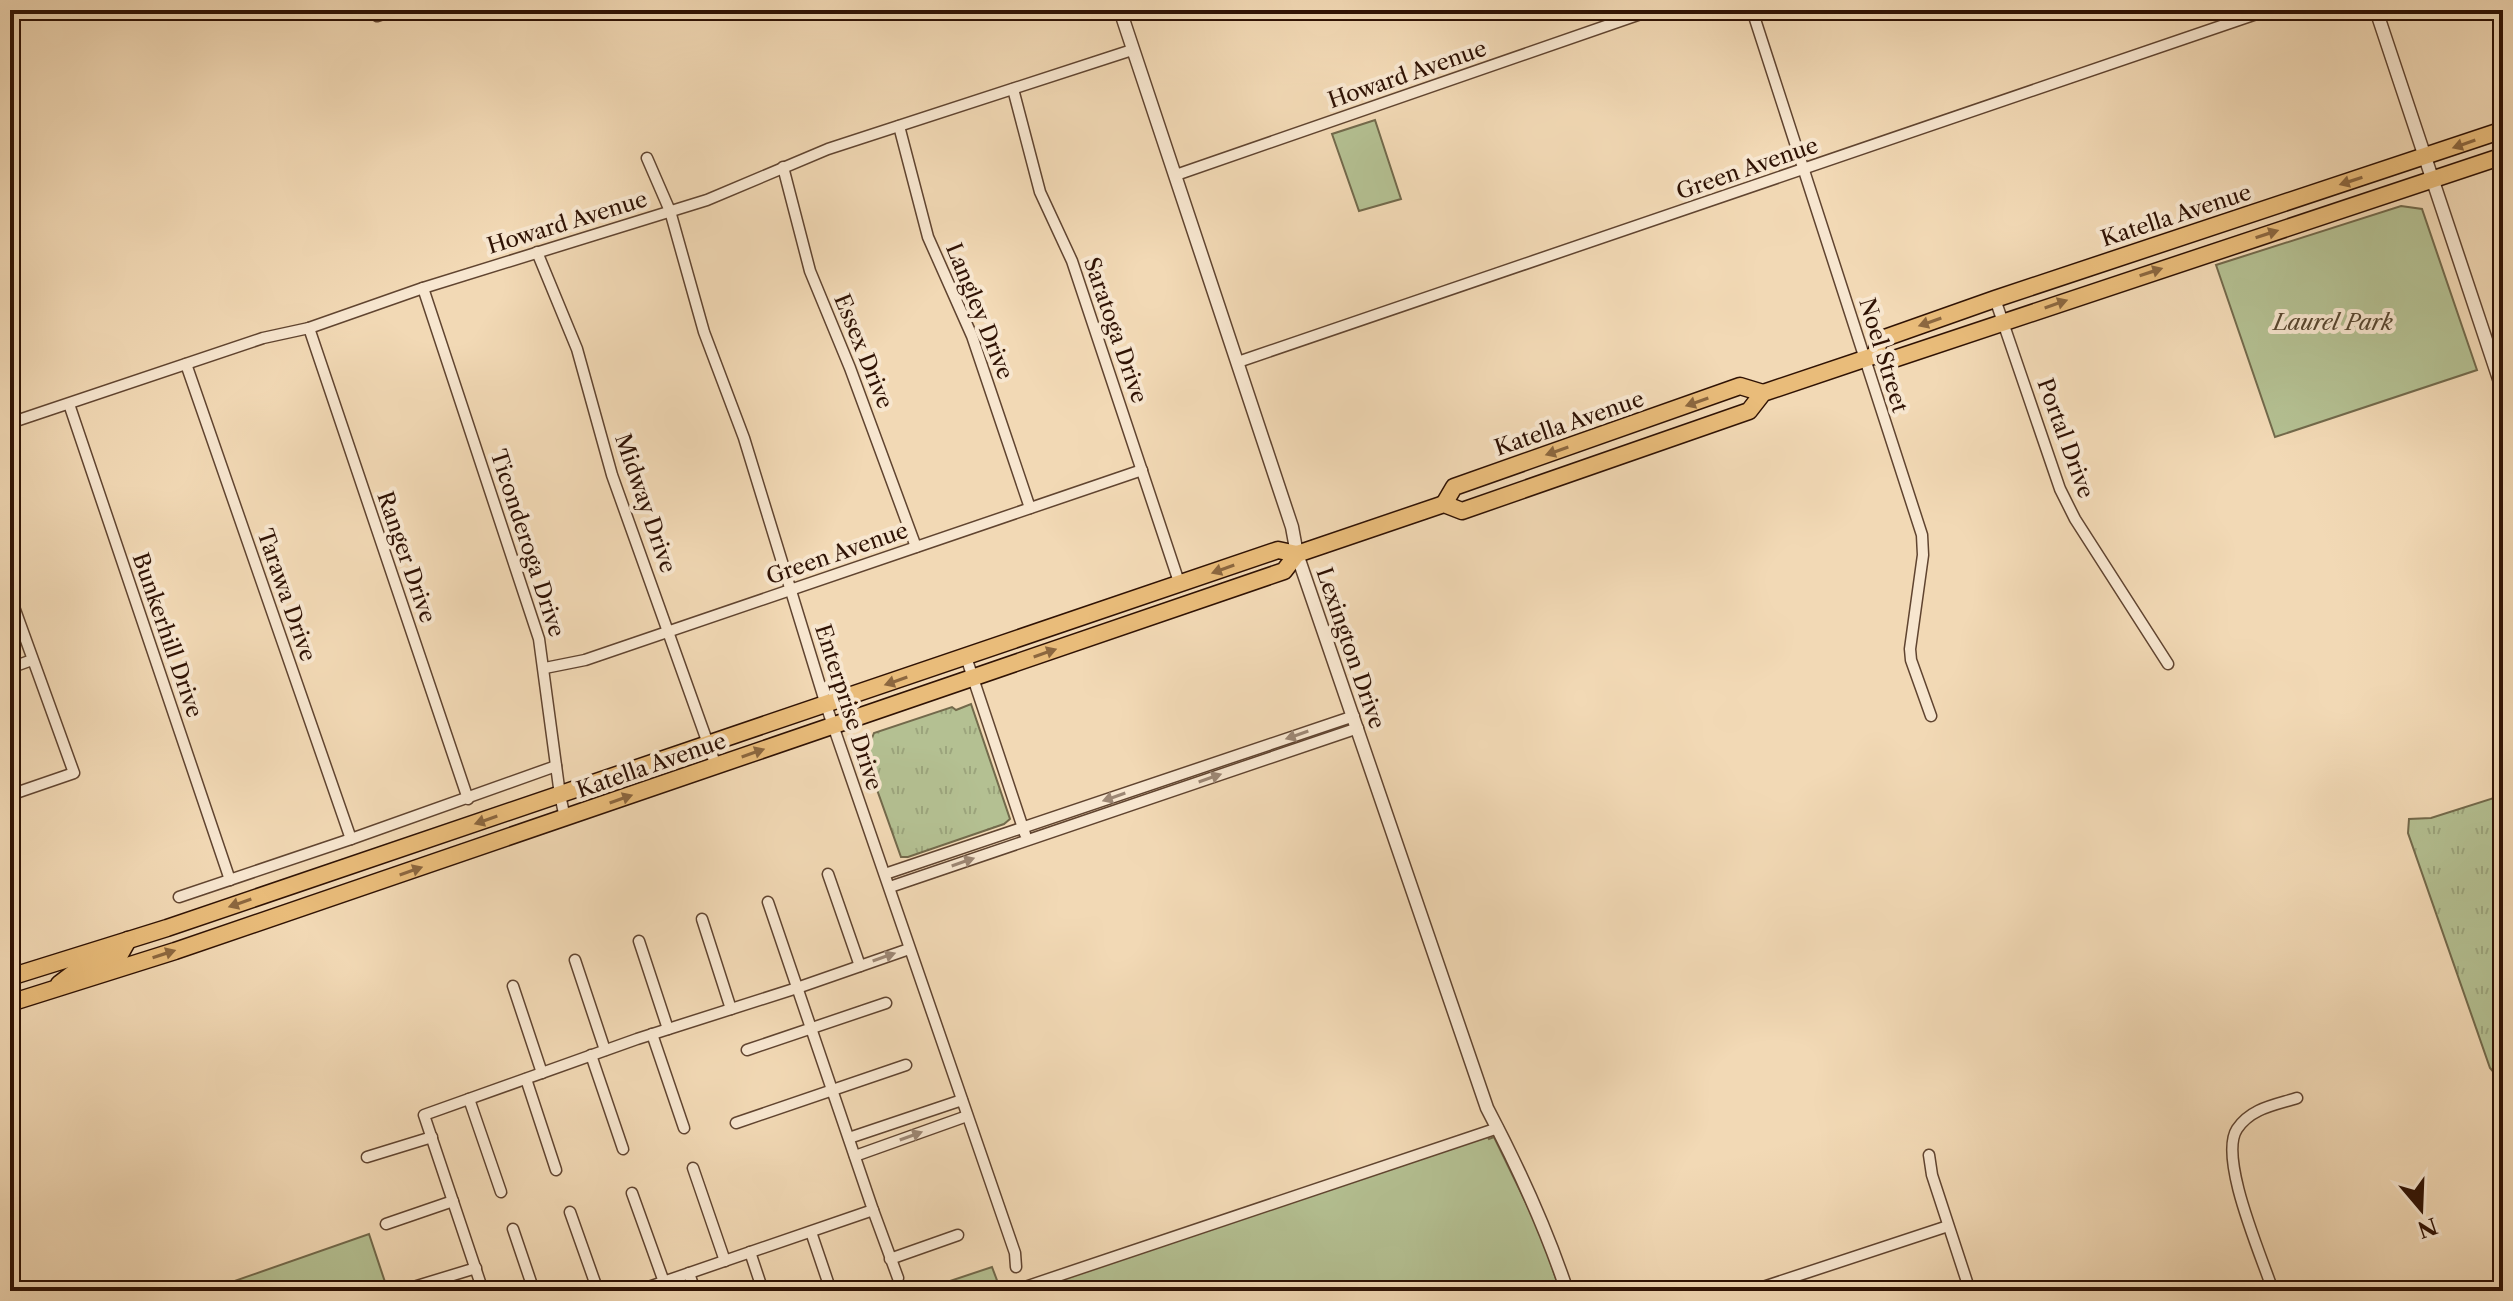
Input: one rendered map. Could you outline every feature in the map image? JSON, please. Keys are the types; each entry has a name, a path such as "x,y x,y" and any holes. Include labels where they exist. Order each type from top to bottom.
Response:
{"main road":[{"name":"Katella Avenue","path":"1871,357 1879,340 2503,130"},
{"name":"Katella Avenue","path":"10,977 560,795 1278,550 1297,554 1444,504 1462,511 1734,417 1749,411 1763,393 1871,357 1888,361 2503,156"},
{"name":"Katella Avenue","path":"1444,504 1454,487 1740,386 1763,393"},
{"name":"Katella Avenue","path":"10,1003 189,946 1284,571 1297,554"},
{"path":"52,990 80,968 119,956 128,940"}],"street":[{"path":"374,10 377,16 395,10"},
{"name":"Lexington Drive","path":"1120,10 1292,527 1297,554 1487,1108 1547,1233 1567,1291"},
{"name":"Howard Avenue","path":"1176,175 1652,10"},
{"name":"Noel Street","path":"1752,10 1803,171 1871,357 1879,405 1922,535 1923,555 1910,649 1931,716"},
{"name":"Green Avenue","path":"1238,362 2268,10"},
{"path":"2376,10 2500,372 2503,391"},
{"name":"Howard Avenue","path":"10,423 263,338 309,328 423,288 707,200 783,167 899,126 1132,50"},
{"name":"Saratoga Drive","path":"1013,89 1040,192 1072,261 1180,585"},
{"name":"Langley Drive","path":"899,126 928,237 972,336 1030,508"},
{"name":"Enterprise Drive","path":"647,158 670,211 704,332 744,438 826,705 1015,1253 1016,1267"},
{"name":"Essex Drive","path":"783,167 810,271 850,368 916,547"},
{"name":"Midway Drive","path":"537,252 577,349 612,475 716,766"},
{"name":"Ticonderoga Drive","path":"423,288 539,639 565,818"},
{"name":"Portal Drive","path":"1995,299 2060,489 2075,519 2168,664"},
{"name":"Ranger Drive","path":"309,328 468,799"},
{"name":"Tarawa Drive","path":"186,364 351,839"},
{"name":"Bunkerhill Drive","path":"69,404 230,880"},
{"name":"Green Avenue","path":"545,668 585,660 1142,470"},
{"path":"10,596 74,773 10,795"},
{"path":"966,657 1027,840"},
{"path":"10,668 32,660"},
{"path":"885,874 1356,722"},
{"path":"890,887 1356,722"},
{"path":"179,897 556,766"},
{"path":"828,874 860,966"},
{"path":"768,902 898,1278"},
{"path":"702,919 731,1009"},
{"path":"639,941 668,1029"},
{"path":"483,1291 424,1115 605,1050 909,949"},
{"path":"575,960 605,1050"},
{"path":"513,986 542,1073"},
{"path":"747,1050 886,1003"},
{"path":"652,1034 684,1128"},
{"path":"591,1055 623,1149"},
{"path":"736,1123 906,1065"},
{"path":"526,1079 556,1170"},
{"path":"2273,1291 2237,1184 2231,1161 2231,1145 2246,1119 2261,1109 2297,1098"},
{"path":"469,1099 501,1192"},
{"path":"849,1138 962,1100"},
{"path":"855,1156 967,1116"},
{"path":"1013,1291 1498,1128"},
{"path":"367,1157 432,1137"},
{"path":"1929,1155 1932,1175 1970,1291"},
{"path":"693,1168 725,1261"},
{"path":"632,1193 664,1282"},
{"path":"386,1224 453,1201"},
{"path":"637,1291 873,1210"},
{"path":"570,1212 598,1291"},
{"path":"1751,1291 1948,1226"},
{"path":"513,1229 534,1291"},
{"path":"811,1232 831,1291"},
{"path":"890,1259 958,1235"},
{"path":"750,1252 763,1291"},
{"path":"407,1289 476,1268"},
{"path":"689,1273 695,1291"}],"green space":[{"path":"1375,120 1401,199 1359,211 1332,134"},
{"name":"Laurel Park","path":"2401,206 2422,209 2477,370 2275,437 2216,265"},
{"path":"971,704 1010,819 1004,824 901,857 860,742 872,738 874,733 952,707 956,710"},
{"path":"2503,795 2503,1073 2496,1075 2490,1068 2408,833 2409,819 2431,818"},
{"path":"1484,1128 1489,1139 1494,1137 1541,1234 1560,1291 1003,1291"},
{"path":"369,1234 388,1291 206,1291"},
{"path":"992,1267 1001,1291 920,1291"}]}
